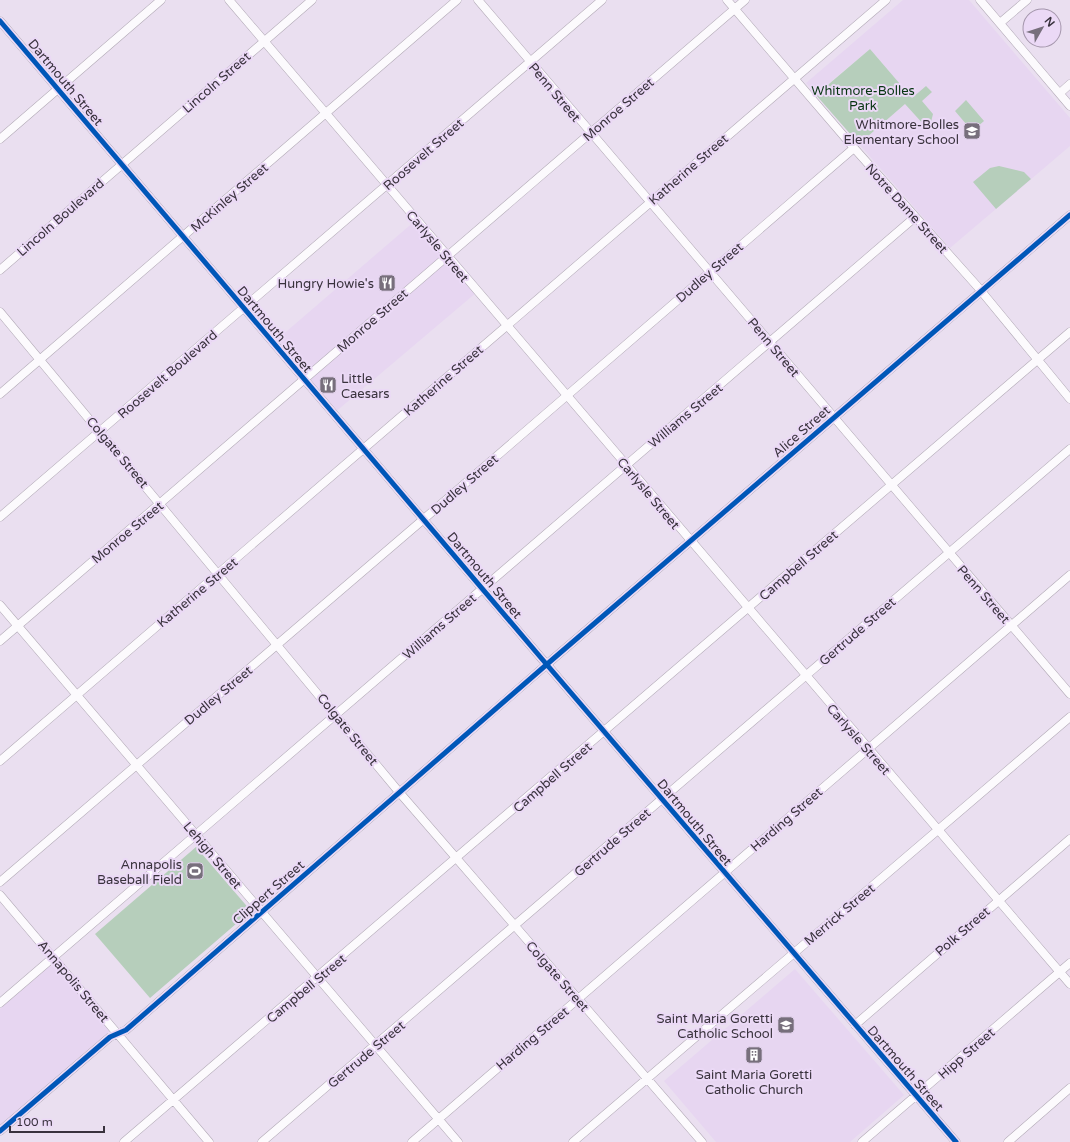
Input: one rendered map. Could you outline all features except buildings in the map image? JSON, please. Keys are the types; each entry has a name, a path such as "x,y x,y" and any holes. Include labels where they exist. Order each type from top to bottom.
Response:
{"street":[{"path":"0,139 57,88 161,0"},
{"name":"Carlysle Street","path":"229,0 997,901 1070,984"},
{"name":"Lincoln Street","path":"121,164 312,0"},
{"name":"McKinley Street","path":"0,394 457,0"},
{"name":"Penn Street","path":"478,0 948,553 1070,694"},
{"name":"Roosevelt Street","path":"243,308 602,0"},
{"name":"Notre Dame Street","path":"727,0 914,218 981,292 1070,399"},
{"name":"Monroe Street","path":"0,641 745,0"},
{"name":"Katherine Street","path":"0,761 886,0"},
{"path":"980,0 1070,106"},
{"path":"1000,23 1026,0"},
{"name":"Dartmouth Street","path":"0,21 184,236 303,380 956,1142"},
{"path":"1060,93 1070,84"},
{"name":"Dudley Street","path":"0,882 278,645 854,148"},
{"name":"Lincoln Boulevard","path":"0,270 121,164"},
{"name":"Alice Street","path":"546,664 1070,215"},
{"name":"Williams Street","path":"0,1003 914,218"},
{"name":"Roosevelt Boulevard","path":"0,518 243,308"},
{"name":"Colgate Street","path":"0,312 399,792 702,1142"},
{"name":"Campbell Street","path":"124,1142 457,859 890,485 1070,332"},
{"name":"Gertrude Street","path":"262,1142 376,1046 1070,449"},
{"name":"Harding Street","path":"412,1142 438,1118 1070,575"},
{"name":"Lehigh Street","path":"0,605 458,1142"},
{"name":"Clippert Street","path":"0,1131 110,1037 126,1030 546,664"},
{"name":"Merrick Street","path":"573,1142 1070,717"},
{"name":"Polk Street","path":"855,1025 1070,839"},
{"name":"Annapolis Street","path":"0,894 209,1142"},
{"name":"Hipp Street","path":"862,1142 1070,963"},
{"path":"1008,1142 1070,1088"}],"shaded area":[{"name":"Whitmore-Bolles Elementary School","path":"903,0 969,0 1070,118 1070,146 950,248 859,144 912,98 870,49 816,94 806,83"},
{"path":"416,220 477,292 333,414 273,343"},
{"path":"50,966 56,967 109,1029 109,1032 0,1127 0,1009"},
{"name":"Saint Maria Goretti Catholic School","path":"795,969 904,1095 850,1142 716,1142 664,1081"}],"green space":[{"name":"Whitmore-Bolles Park","path":"870,49 912,98 926,86 932,92 922,101 933,114 931,122 925,126 905,104 859,144 816,95"},
{"path":"966,100 984,121 977,127 976,125 973,127 975,129 972,131 955,111"},
{"path":"999,166 1024,172 1031,179 996,209 973,182 990,168"},
{"path":"196,847 251,911 150,998 95,934"}],"cycle path":[{"path":"0,21 542,659 956,1142"},
{"path":"0,1131 110,1037 126,1030 553,659 1070,215"}],"place":[{"name":"Whitmore-Bolles Elementary School","path":"972,131"},
{"name":"Hungry Howie's","path":"387,283"},
{"name":"Little Caesars","path":"328,385"},
{"name":"Annapolis Baseball Field","path":"195,871"},
{"name":"Saint Maria Goretti Catholic School","path":"786,1025"},
{"name":"Saint Maria Goretti Catholic Church","path":"754,1055"}]}
